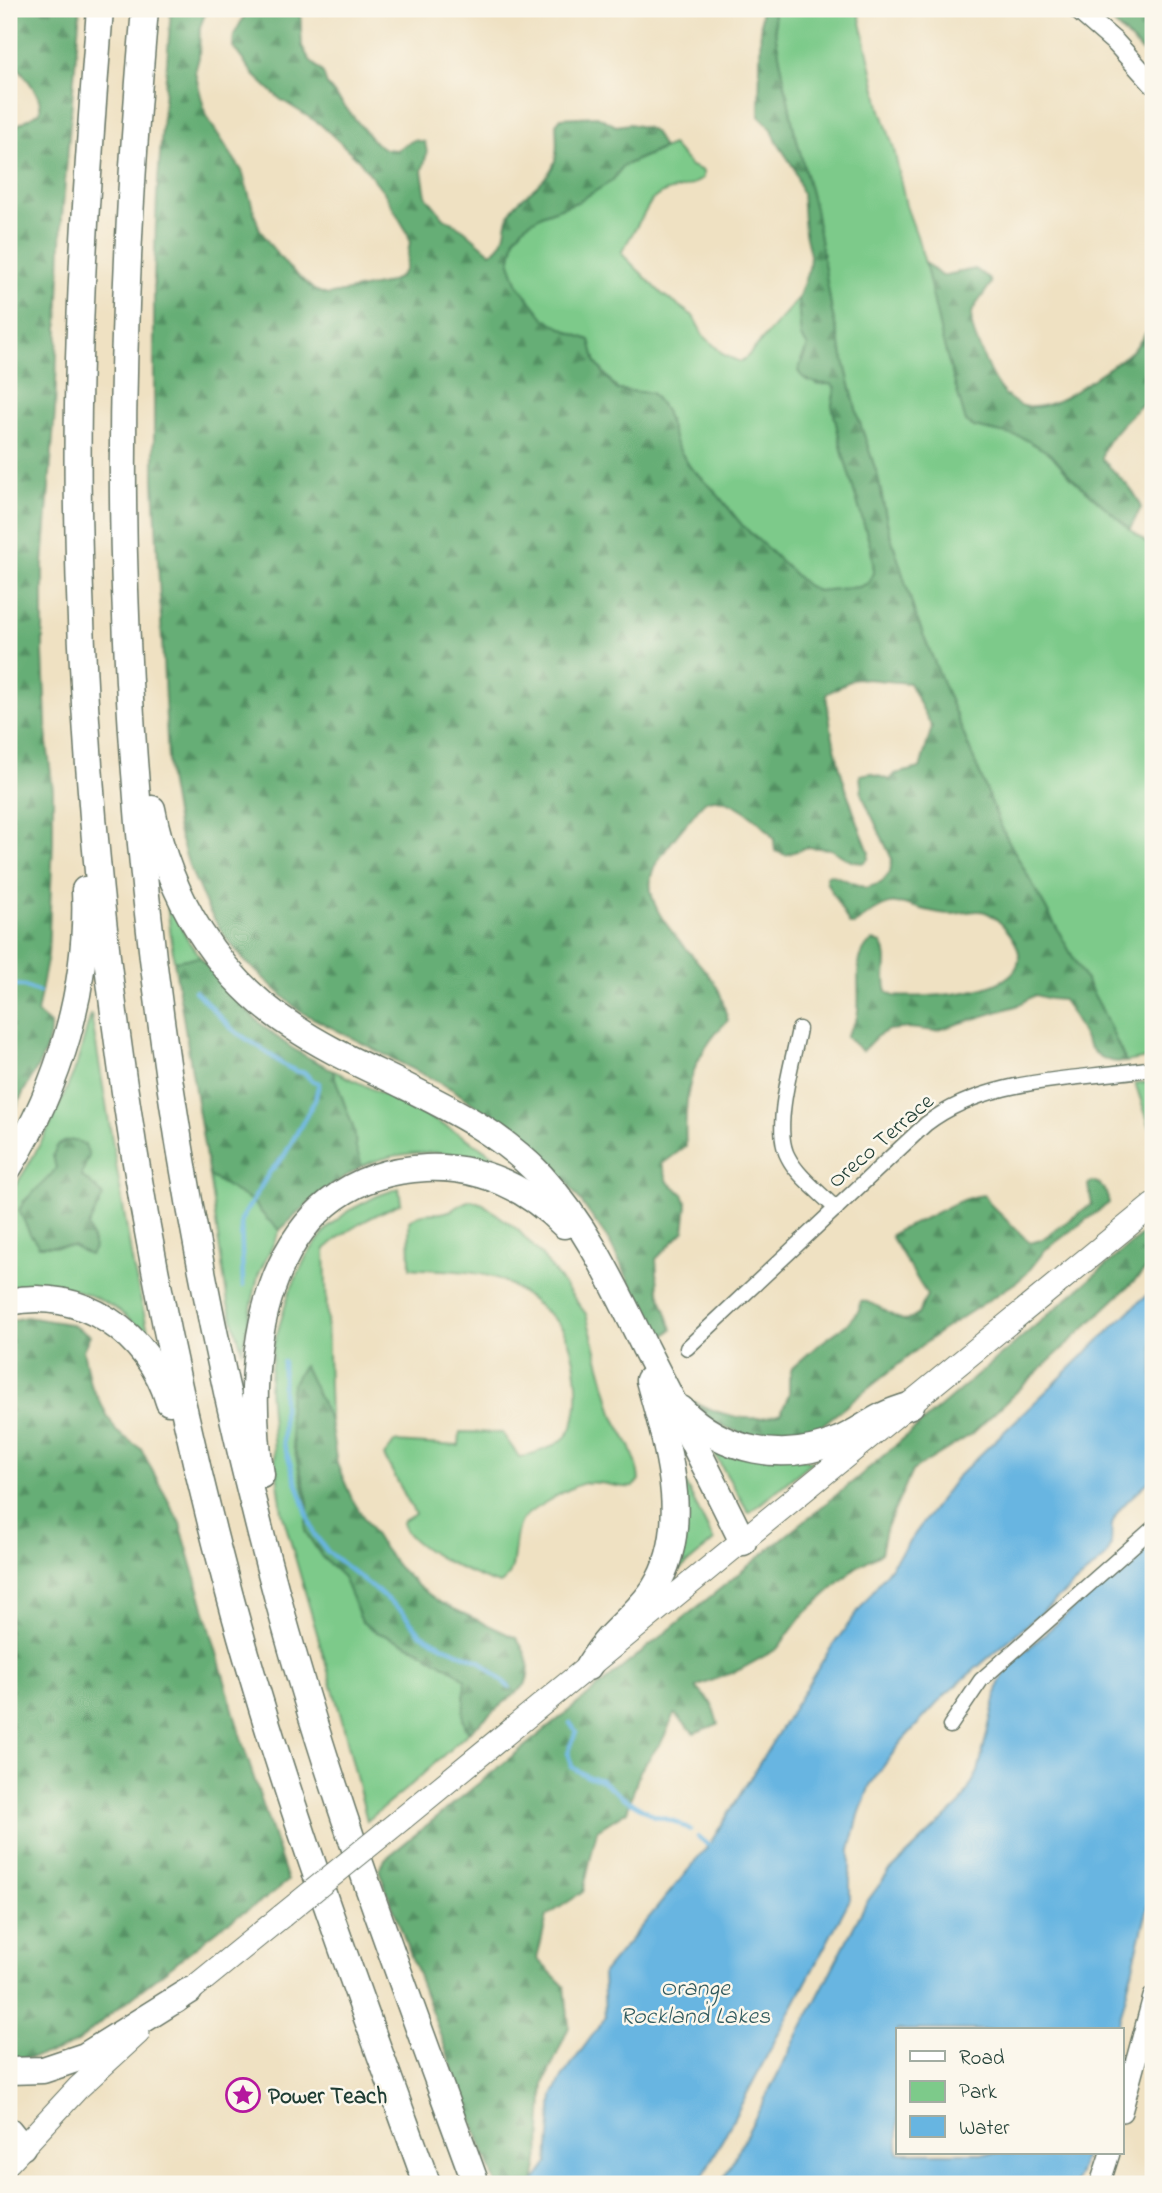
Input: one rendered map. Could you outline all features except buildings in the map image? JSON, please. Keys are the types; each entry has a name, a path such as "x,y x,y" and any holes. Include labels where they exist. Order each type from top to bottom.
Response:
{"highway":[{"path":"100,9 86,189 79,349 78,512 86,724 106,951 138,1175 173,1360 222,1569 299,1827 426,2184"},
{"path":"145,9 132,158 127,276 123,466 125,585 133,745 147,905 176,1130 223,1380 279,1605 351,1839 475,2184"},
{"path":"125,585 142,695 149,783 158,837 186,908 206,941 244,986 291,1026 465,1117 513,1150 540,1175 586,1235 739,1545"},
{"path":"9,1167 51,1087 78,990 85,920 82,769 86,724"},
{"path":"279,1605 277,1556 262,1486 255,1428 255,1370 259,1334 269,1294 290,1246 307,1223 343,1194 381,1176 407,1170 435,1168 478,1173 518,1188 552,1214 576,1241 659,1386 688,1416 707,1430 743,1447 771,1453 799,1452 830,1444 890,1412 911,1405"},
{"path":"9,1302 50,1300 81,1307 116,1325 145,1352 166,1389 188,1479 222,1569"},
{"path":"588,1667 611,1635 653,1591 671,1549 675,1502 664,1439 659,1386"},
{"path":"9,2071 43,2070 85,2056 190,1991"}],"main road":[{"path":"12,2145 190,1991 1153,1205"}],"street":[{"path":"1077,9 1116,43 1153,84"},
{"path":"799,1029 785,1106 783,1140 786,1154 795,1167 836,1209"},
{"name":"Oreco Terrace","path":"687,1348 939,1114 968,1098 1049,1080 1153,1068"},
{"path":"950,1726 981,1680 1153,1528"},
{"path":"1124,2105 1153,1997"},
{"path":"1100,2184 1110,2154"}],"green space":[{"path":"9,9 80,9 62,217 55,411 43,564 43,654 47,743 53,790 53,841 48,955 37,1013 50,1024 50,1033 46,1050 9,1128 9,130 40,112 40,103 33,87 11,56"},
{"path":"171,9 207,9 200,27 199,57 195,72 206,116 242,171 259,228 270,245 287,266 314,290 327,295 384,284 398,278 405,270 410,242 408,234 384,192 358,159 320,124 280,99 254,75 233,47 234,35 248,9 300,9 302,46 309,59 323,73 327,85 373,141 385,149 396,150 414,140 425,142 427,153 422,171 426,196 443,217 464,230 491,253 501,244 513,208 551,169 557,146 556,124 561,118 597,116 616,126 630,124 655,133 663,148 623,166 612,181 577,202 544,214 525,225 515,237 510,263 518,285 545,319 590,340 596,363 617,390 651,393 665,411 676,444 690,467 713,489 742,525 806,585 817,591 859,587 869,583 874,570 871,548 843,454 832,405 835,388 831,384 808,381 798,371 808,346 801,337 798,299 809,268 810,255 802,194 794,168 772,129 759,116 761,11 773,9 793,125 815,209 832,312 858,417 878,477 888,527 916,617 1003,831 1100,1006 1126,1062 1112,1061 1093,1051 1063,1000 1035,995 1016,1006 935,1031 909,1028 888,1030 877,1036 862,1051 846,1036 857,1017 861,956 872,941 882,943 886,957 885,986 887,992 894,996 929,996 976,990 996,983 1012,973 1019,960 1015,942 1009,933 1002,924 981,911 948,914 900,903 882,907 850,925 826,881 826,876 830,874 866,888 881,883 890,872 892,859 862,795 860,775 871,773 889,780 895,774 920,768 932,727 909,683 855,678 826,694 837,756 869,852 868,859 862,863 851,861 830,849 807,847 786,855 775,851 770,833 754,818 734,805 714,799 706,801 698,809 667,847 653,870 650,886 662,918 718,989 728,1020 705,1048 692,1078 686,1110 686,1146 662,1164 668,1182 683,1194 687,1205 684,1231 656,1259 658,1289 672,1329 659,1341 609,1241 564,1178 531,1145 452,1089 299,1011 244,960 225,937 208,909 189,866 178,831 169,779 154,482 154,277 157,195"},
{"path":"773,9 858,9 906,206 974,427 1021,437 1051,454 1072,478 1153,549 1153,1057 1126,1062 1100,1006 1003,831 916,617 888,527 878,477 858,417 832,312 815,209 793,125"},
{"path":"1099,9 1153,9 1153,62"},
{"path":"672,145 691,166 703,171 703,178 689,186 658,195 652,200 621,253 662,294 693,316 703,335 724,355 740,362 798,299 801,337 808,346 801,360 818,385 831,384 835,388 832,405 843,454 871,548 874,570 869,583 859,587 817,591 806,585 742,525 713,489 690,467 676,444 665,411 652,393 618,390 596,363 590,340 545,319 518,285 510,263 515,237 525,225 544,214 577,202 612,181 623,166"},
{"path":"925,262 941,276 975,269 989,278 991,283 973,310 973,329 995,382 1006,396 1019,404 1032,407 1046,405 1077,390 1128,354 1153,325 1153,394 1114,434 1103,451 1102,459 1128,486 1141,508 1130,529 1072,478 1051,454 1021,437 974,427 966,422 942,339"},
{"path":"166,897 188,940 200,957 174,961"},
{"path":"200,957 230,993 276,1037 332,1070 354,1130 362,1166 321,1192 280,1230 252,1201 209,1176 174,961"},
{"path":"91,1014 133,1266 150,1339 120,1312 86,1294 49,1285 9,1287 9,1196 53,1120 76,1067","holes":["53,1155 88,1156 81,1175 97,1188 100,1203 88,1226 93,1242 90,1255 73,1246 55,1247 23,1202 49,1179 56,1168"]},
{"path":"332,1070 449,1128 515,1171 478,1158 439,1153 400,1155 362,1166 354,1130"},
{"path":"1153,1082 1153,1136 1135,1083"},
{"path":"76,1140 85,1145 89,1156 81,1175 103,1196 88,1226 94,1248 90,1255 73,1246 39,1246 19,1210 56,1168 53,1155 57,1146"},
{"path":"209,1176 252,1201 280,1230 258,1276 242,1350 228,1304"},
{"path":"1092,1182 1102,1186 1109,1203 1045,1250 1018,1281 938,1333 821,1426 808,1432 780,1437 752,1435 738,1432 712,1420 692,1401 736,1417 770,1417 781,1413 789,1395 792,1368 846,1325 859,1310 860,1301 906,1321 919,1313 927,1295 891,1236 894,1233 958,1202 985,1195 991,1205 1030,1243 1041,1240 1092,1204 1088,1185"},
{"path":"399,1188 401,1203 352,1229 325,1249 330,1421 304,1367 292,1384 290,1406 292,1441 308,1507 305,1531 322,1557 343,1577 362,1622 377,1632 414,1647 455,1671 465,1680 464,1727 469,1732 367,1821 342,1720 282,1512 269,1388 274,1344 289,1293 307,1255 327,1229 348,1211"},
{"path":"471,1200 483,1204 518,1230 542,1256 586,1314 614,1417 630,1446 639,1480 633,1487 586,1483 562,1493 532,1511 521,1521 513,1564 506,1579 500,1584 444,1560 415,1541 402,1522 415,1514 384,1456 395,1442 459,1446 460,1432 502,1433 520,1458 558,1443 568,1434 573,1424 577,1394 574,1360 570,1344 557,1322 522,1293 491,1276 410,1268 409,1221 421,1215 449,1211"},
{"path":"1153,1225 1153,1263 972,1434 912,1471 886,1529 881,1553 855,1568 802,1616 777,1649 741,1669 696,1687 712,1704 718,1724 694,1733 675,1714 663,1739 640,1771 627,1811 597,1830 583,1892 547,1916 537,1959 565,1987 569,2027 544,2083 540,2149 534,2183 496,2184 379,1870 385,1859 855,1480"},
{"path":"26,1317 70,1324 90,1335 83,1350 90,1384 116,1431 141,1449 180,1523 244,1748 288,1881 225,1924 78,2042 55,2052 24,2059 9,2057 9,1321"},
{"path":"304,1366 330,1421 337,1464 352,1499 398,1567 441,1603 516,1638 526,1655 529,1673 525,1685 469,1732 463,1721 465,1680 455,1671 414,1647 377,1632 362,1622 343,1577 322,1557 305,1531 308,1503 289,1415 289,1398 294,1381"},
{"path":"705,1438 813,1461 749,1513"},
{"path":"678,1469 714,1541 671,1577"}],"water":[{"name":"Orange Rockland Lakes","path":"1153,1291 1153,1478 1117,1514 1112,1523 1111,1546 1106,1557 946,1694 901,1742 870,1785 850,1850 850,1899 699,2184 533,2184 548,2163 553,2095 563,2076 605,2018 603,1973 709,1845 828,1652 956,1478"},
{"name":"Orange Rockland Lakes","path":"1147,1550 1153,1550 1153,1887 1118,2028 896,2028 896,2154 1086,2154 1075,2184 721,2184 866,1903 889,1872 961,1803 978,1772 999,1683 1010,1665 1126,1561"}],"waterway":[{"path":"9,985 24,986 39,992"},
{"path":"195,991 237,1033 287,1067 305,1073 311,1080 319,1083 315,1100 284,1156 269,1173 241,1220 243,1286"},
{"path":"283,1362 283,1442 314,1534 328,1552 402,1611 420,1633 445,1647 480,1661 509,1687"},
{"path":"570,1723 576,1731 568,1754 572,1767 588,1777 601,1780 622,1797 653,1815 676,1822 690,1830"},
{"path":"698,1837 709,1845"}],"place":[{"name":"Power Teach","path":"243,2095"}]}
